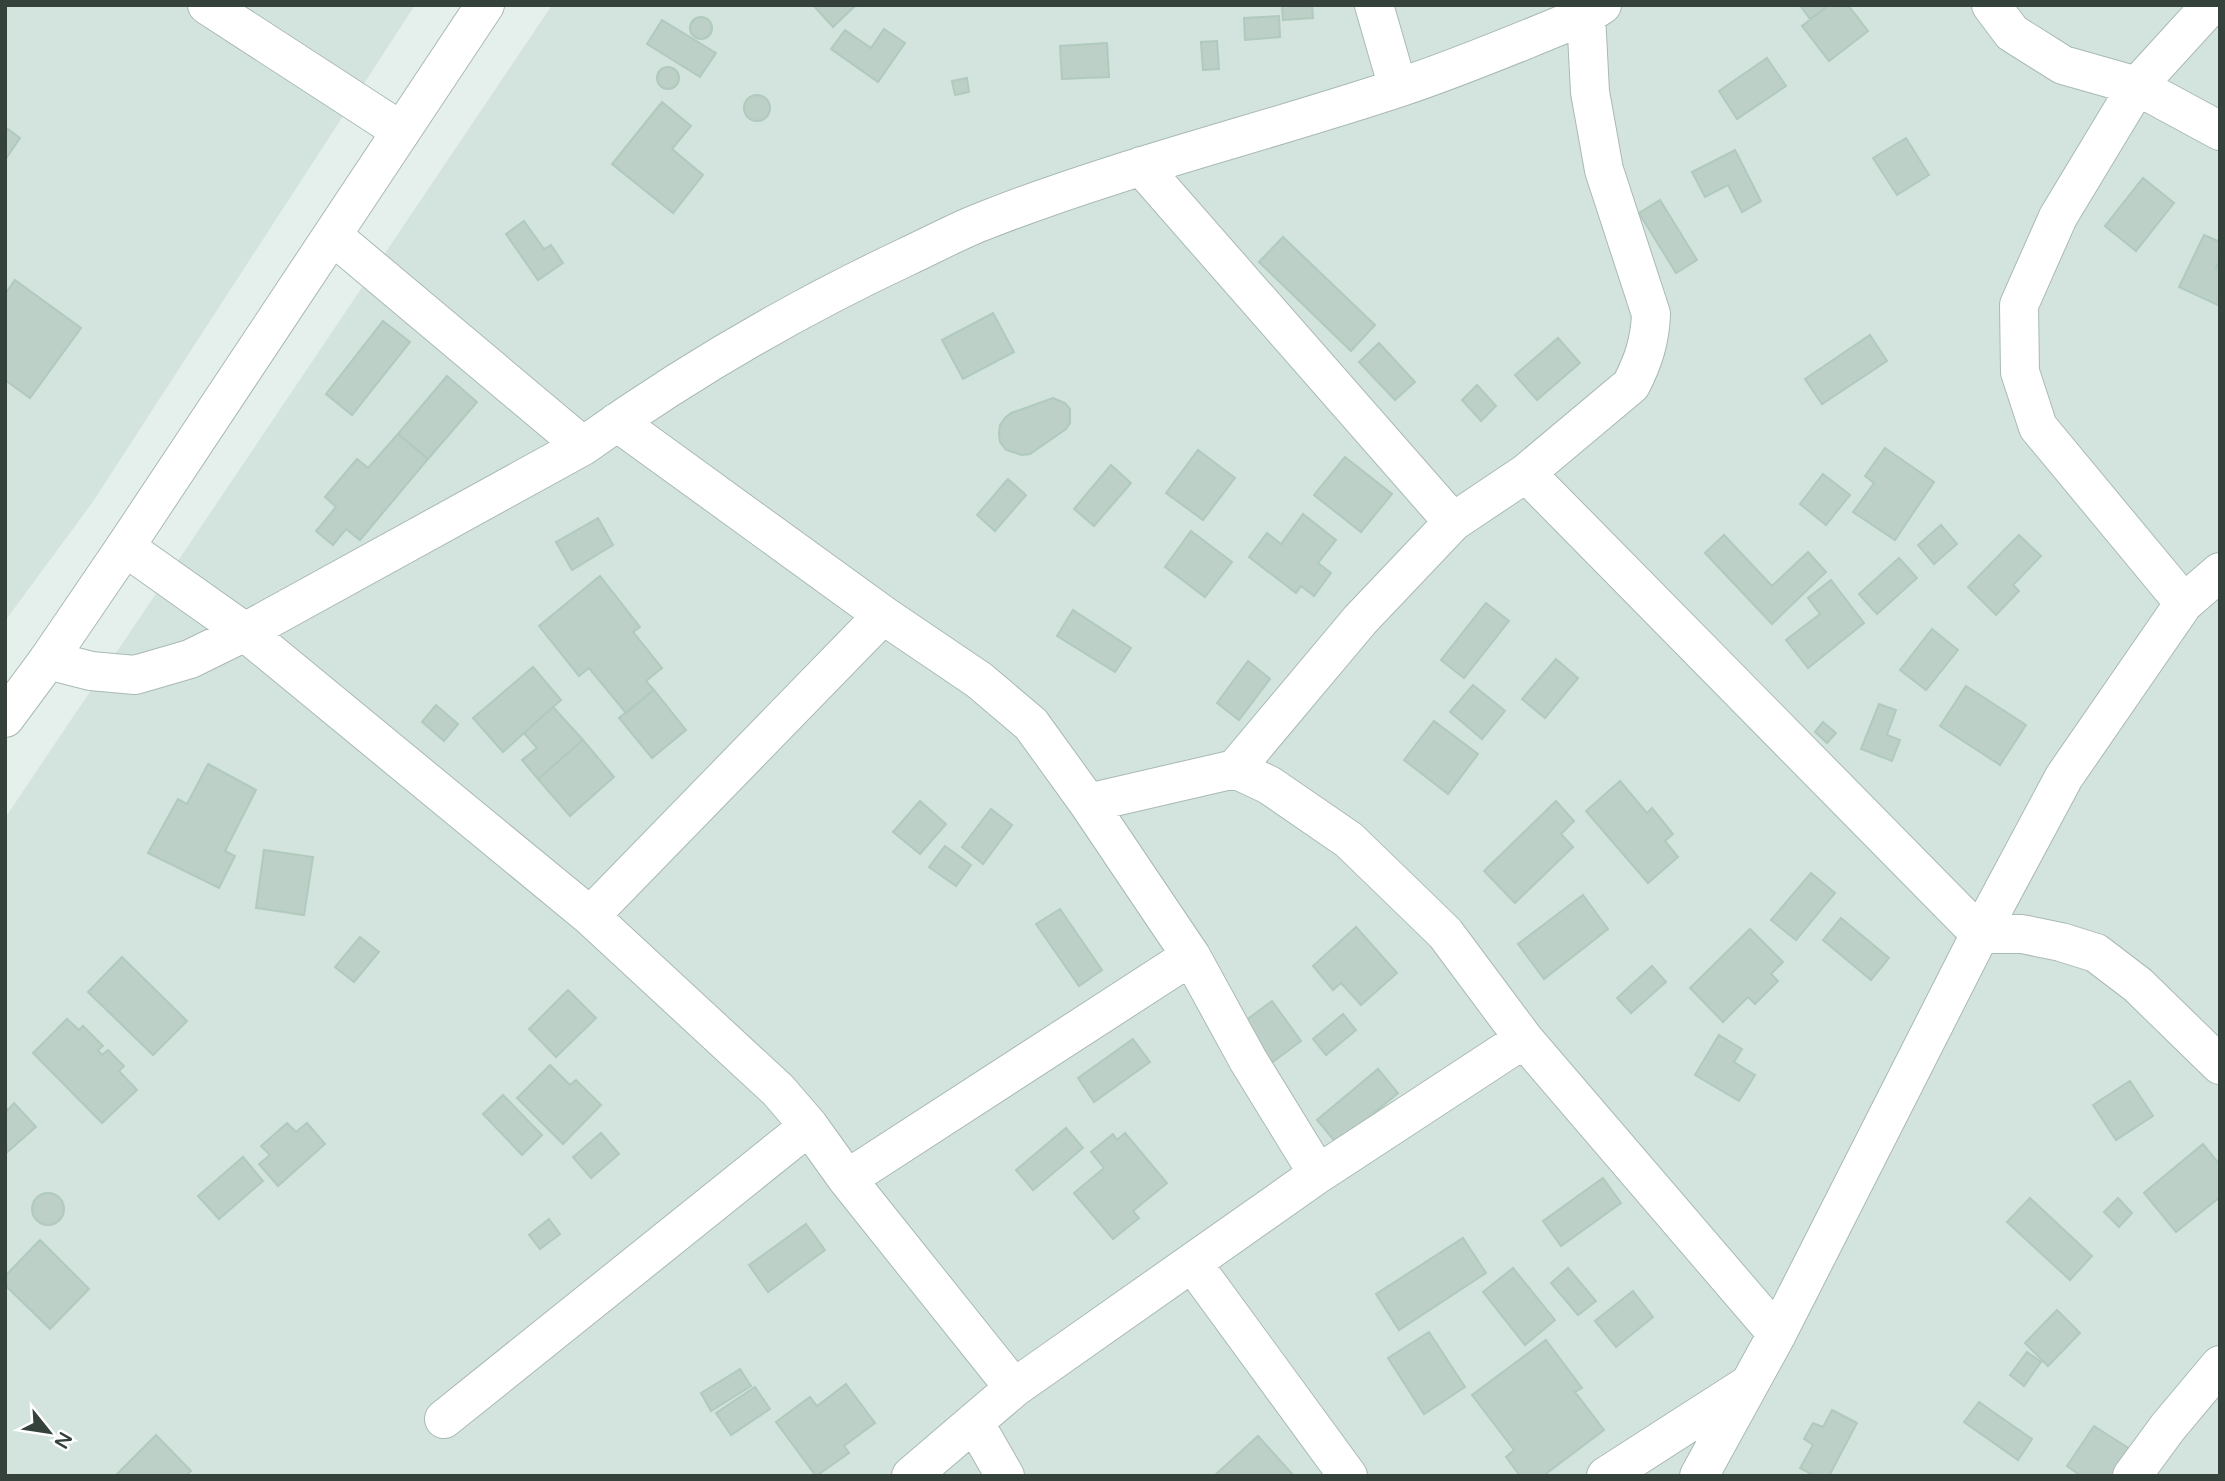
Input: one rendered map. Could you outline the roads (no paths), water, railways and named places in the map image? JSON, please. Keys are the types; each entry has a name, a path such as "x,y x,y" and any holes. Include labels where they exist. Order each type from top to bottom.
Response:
{"street":[{"path":"207,5 401,131"},
{"path":"5,718 125,547 485,5"},
{"path":"1374,5 1398,88"},
{"path":"1991,5 2012,33 2063,65 2137,86 2220,131"},
{"path":"2184,603 2038,427 2020,372 2020,305 2058,217 2137,86 2211,5"},
{"path":"48,660 91,671 135,675 190,659 245,632 583,446 740,344 866,276 984,220 1141,166 1398,88 1459,67 1594,10 1590,92 1604,170 1651,314 1650,336 1641,366 1631,385 1526,473 1452,522 1360,620 1235,769 1088,803"},
{"path":"1141,166 1452,522"},
{"path":"333,236 583,446"},
{"path":"617,422 883,615 979,680 1031,724 1191,956 1248,1060 1318,1174"},
{"path":"1526,473 1980,934 2022,934 2096,953 2138,985 2220,1065"},
{"path":"125,547 245,632 590,916 778,1090 810,1126 847,1179 1014,1388"},
{"path":"1699,1476 1777,1334 1980,934 2064,777 2184,603 2220,572"},
{"path":"590,916 883,615"},
{"path":"1235,769 1269,785 1349,840 1445,933 1524,1039 1777,1334"},
{"path":"847,1179 1191,956"},
{"path":"911,1476 1014,1388 1318,1174 1524,1039"},
{"path":"444,1419 810,1126"},
{"path":"1193,1264 1348,1476"},
{"path":"2132,1476 2168,1427 2220,1365"},
{"path":"1606,1476 1748,1384"},
{"path":"974,1422 1005,1476"}]}
